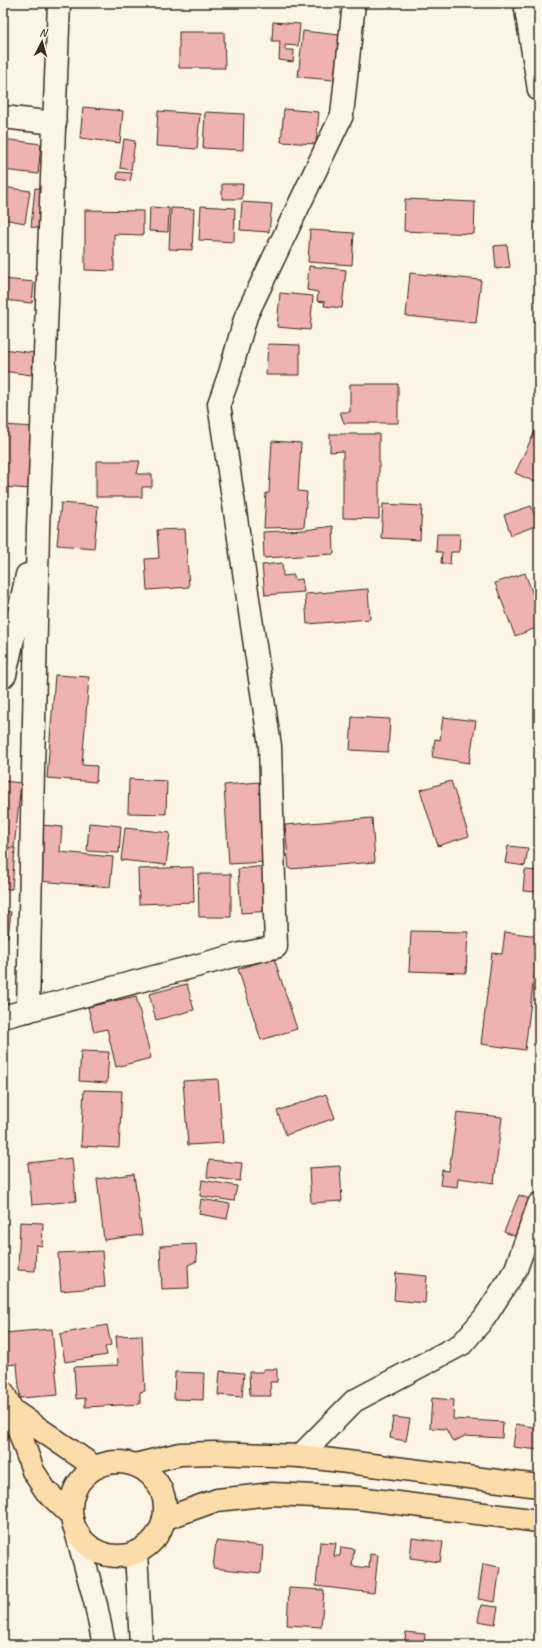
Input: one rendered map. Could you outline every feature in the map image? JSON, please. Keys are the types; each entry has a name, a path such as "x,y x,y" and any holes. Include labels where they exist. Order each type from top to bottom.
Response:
{"main road":[{"path":"8,1401 95,1468"},
{"path":"8,1401 33,1471 46,1491 73,1523 87,1545 102,1554 119,1556 136,1552 160,1532 166,1506 163,1493 156,1481 146,1471 135,1465 122,1462 95,1468 84,1476 75,1487 71,1500 73,1523"},
{"path":"135,1465 180,1454 214,1453 300,1456 539,1486"},
{"path":"164,1519 217,1500 272,1494 358,1498 539,1522"}],"street":[{"path":"28,1011 38,528 59,3"},
{"path":"3,1017 241,954 276,947 270,746 219,404 230,373 246,316 342,115 354,3"},
{"path":"525,3 539,90"},
{"path":"3,117 55,124"},
{"path":"3,676 5,675 38,528"},
{"path":"300,1456 354,1401 462,1344 485,1316 516,1269 539,1204"},
{"path":"73,1523 96,1605 104,1645"},
{"path":"136,1552 141,1645"}],"building":[{"path":"273,22 300,24 298,46 285,45 285,50 294,50 293,62 279,60 280,41 272,41"},
{"path":"303,31 339,35 334,80 298,77"},
{"path":"179,32 224,32 225,68 179,68"},
{"path":"83,107 123,111 120,143 80,138"},
{"path":"284,109 319,112 316,144 281,142"},
{"path":"158,111 200,114 197,149 156,146"},
{"path":"205,112 244,114 243,150 203,148"},
{"path":"3,139 41,144 38,174 3,170"},
{"path":"124,139 135,141 131,170 120,168"},
{"path":"118,172 132,173 130,181 117,179"},
{"path":"222,184 243,184 242,199 222,199"},
{"path":"3,187 30,191 25,223 3,219"},
{"path":"35,188 46,189 41,228 31,227"},
{"path":"405,199 475,202 474,234 404,231"},
{"path":"242,202 272,204 269,232 240,230"},
{"path":"201,206 235,208 234,242 199,240"},
{"path":"150,207 169,208 168,232 149,231"},
{"path":"171,208 194,209 192,250 169,249"},
{"path":"85,210 143,211 143,235 114,234 114,271 85,270"},
{"path":"310,230 354,233 352,265 308,262"},
{"path":"507,245 510,267 496,269 494,246"},
{"path":"309,266 346,270 342,308 324,306 325,302 317,301 318,292 307,290"},
{"path":"410,273 481,280 476,323 406,316"},
{"path":"3,279 34,282 32,303 3,300"},
{"path":"537,284 539,284 539,323 536,323"},
{"path":"280,293 313,296 310,330 277,327"},
{"path":"268,344 300,345 300,375 266,375"},
{"path":"3,349 34,353 31,375 3,371"},
{"path":"350,384 398,384 398,423 344,423 340,412 350,412"},
{"path":"3,425 34,427 30,489 3,487"},
{"path":"537,427 539,428 539,484 515,473"},
{"path":"330,434 379,434 379,519 343,518 343,451 330,452"},
{"path":"272,441 301,443 298,491 307,492 304,527 264,528 266,493 269,493"},
{"path":"96,461 140,461 137,474 152,474 152,487 142,487 142,497 96,497"},
{"path":"61,503 98,506 94,548 57,545"},
{"path":"383,504 422,506 420,540 381,538"},
{"path":"531,506 538,525 511,535 504,515"},
{"path":"333,526 334,554 264,558 263,532 305,530"},
{"path":"185,529 189,587 147,590 145,559 159,558 157,530"},
{"path":"437,534 460,534 459,552 451,552 450,564 441,563 442,552 436,552"},
{"path":"282,563 283,576 294,575 294,580 302,579 304,592 265,595 262,565"},
{"path":"525,573 539,610 539,627 515,636 495,583"},
{"path":"368,589 370,619 307,624 305,594"},
{"path":"55,675 89,677 82,765 97,766 96,782 47,778"},
{"path":"352,717 390,719 388,752 350,750"},
{"path":"443,717 476,721 469,763 432,757 435,739 440,740"},
{"path":"129,779 167,781 166,814 128,813"},
{"path":"3,781 21,783 14,848 3,847"},
{"path":"451,781 469,836 438,846 420,790"},
{"path":"260,782 265,862 229,864 224,785"},
{"path":"372,818 375,862 289,869 285,825"},
{"path":"89,823 121,826 119,853 87,851"},
{"path":"43,825 62,827 60,852 113,857 110,887 39,881"},
{"path":"125,828 170,833 166,865 121,860"},
{"path":"508,846 528,848 525,866 505,863"},
{"path":"3,847 15,848 12,889 3,889"},
{"path":"266,866 270,911 241,913 238,869"},
{"path":"193,867 194,902 139,904 138,869"},
{"path":"525,870 539,871 539,892 523,891"},
{"path":"198,874 231,874 231,917 199,917"},
{"path":"3,911 11,912 8,937 3,936"},
{"path":"411,931 468,932 466,973 409,971"},
{"path":"505,932 539,936 525,1050 481,1044 492,953 502,954"},
{"path":"274,958 297,1029 261,1040 238,969"},
{"path":"187,984 194,1010 156,1020 149,994"},
{"path":"136,996 151,1058 116,1067 107,1029 94,1032 88,1007"},
{"path":"81,1051 109,1052 107,1083 79,1081"},
{"path":"218,1079 223,1143 188,1145 183,1081"},
{"path":"539,1084 539,1115 535,1115"},
{"path":"84,1090 122,1091 119,1148 81,1146"},
{"path":"326,1094 335,1118 286,1135 277,1111"},
{"path":"457,1112 502,1117 494,1183 458,1178 457,1187 440,1185 442,1170 449,1171"},
{"path":"72,1158 76,1201 32,1205 28,1163"},
{"path":"209,1160 242,1163 240,1181 207,1177"},
{"path":"340,1166 342,1201 311,1203 309,1168"},
{"path":"134,1174 142,1235 104,1240 97,1179"},
{"path":"202,1180 237,1186 234,1201 200,1196"},
{"path":"519,1195 535,1201 520,1238 504,1232"},
{"path":"201,1199 230,1204 227,1219 199,1214"},
{"path":"20,1222 43,1223 42,1246 36,1245 35,1271 18,1270"},
{"path":"196,1244 197,1261 188,1265 189,1288 162,1289 160,1246"},
{"path":"102,1251 105,1287 61,1291 58,1253"},
{"path":"396,1273 427,1276 425,1303 394,1300"},
{"path":"107,1325 111,1345 105,1347 107,1355 65,1362 60,1334"},
{"path":"52,1329 58,1395 20,1398 17,1364 6,1365 3,1333"},
{"path":"142,1335 145,1391 140,1392 140,1404 85,1407 85,1398 76,1399 74,1367 118,1365 116,1336"},
{"path":"263,1369 277,1369 277,1382 270,1382 271,1396 250,1396 249,1372 263,1372"},
{"path":"220,1371 244,1373 242,1397 218,1395"},
{"path":"175,1372 204,1373 203,1400 174,1399"},
{"path":"539,1395 539,1414 532,1411"},
{"path":"432,1398 454,1400 453,1419 503,1422 502,1438 465,1436 453,1442 446,1429 430,1428"},
{"path":"393,1417 410,1419 406,1441 390,1438"},
{"path":"516,1424 539,1428 539,1450 513,1447"},
{"path":"412,1538 443,1542 440,1562 410,1558"},
{"path":"216,1541 263,1546 261,1573 213,1568"},
{"path":"320,1542 336,1543 334,1556 340,1556 341,1547 354,1549 352,1566 369,1568 370,1554 378,1555 374,1593 316,1586"},
{"path":"483,1564 500,1567 495,1602 478,1599"},
{"path":"289,1588 324,1590 321,1627 287,1625"},
{"path":"481,1605 498,1607 495,1624 478,1621"},
{"path":"406,1632 425,1634 424,1645 404,1645"}]}
